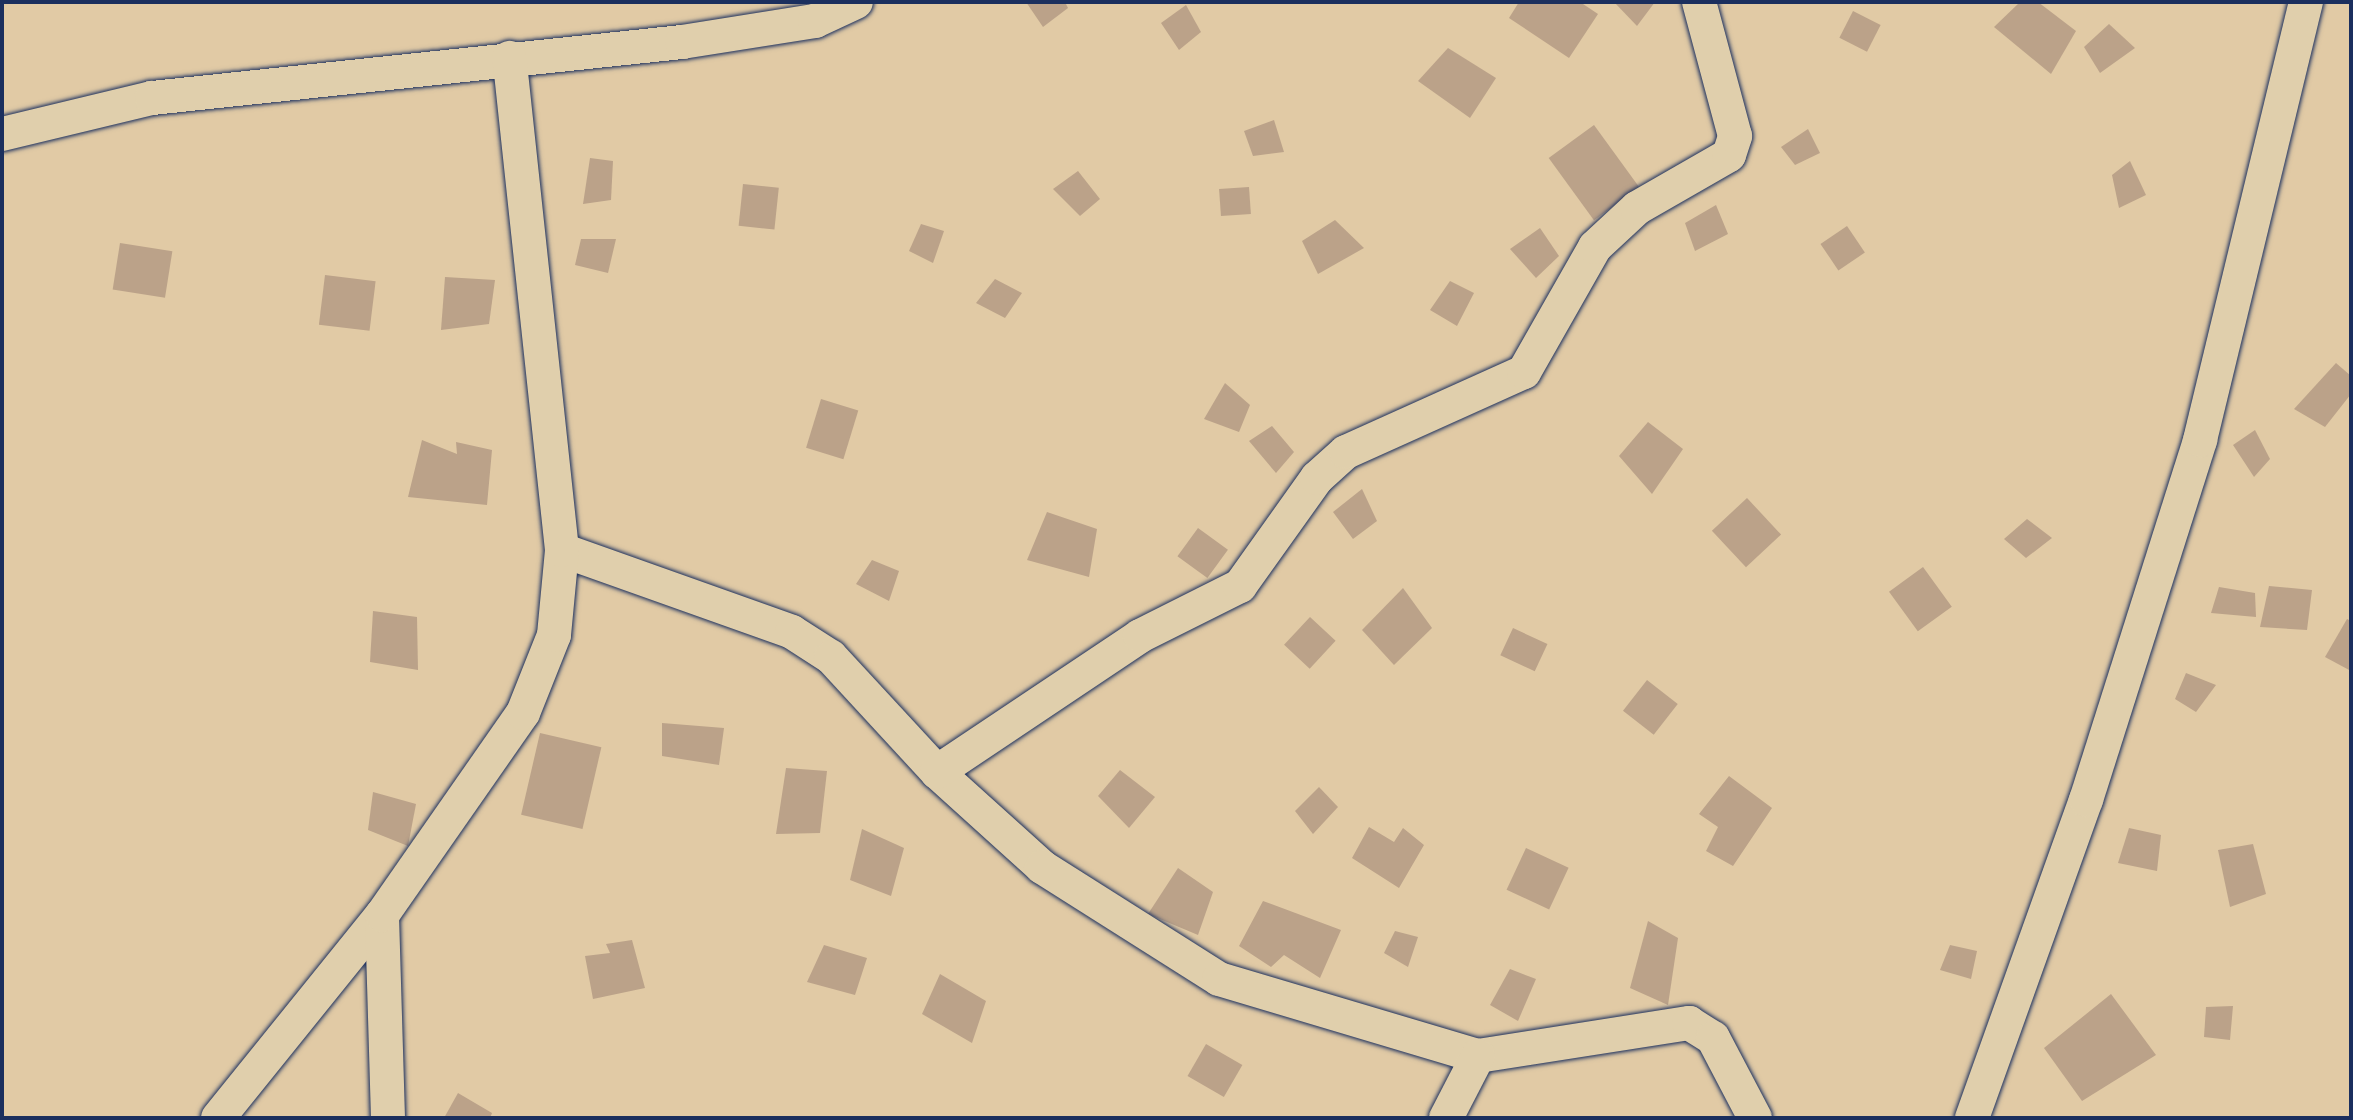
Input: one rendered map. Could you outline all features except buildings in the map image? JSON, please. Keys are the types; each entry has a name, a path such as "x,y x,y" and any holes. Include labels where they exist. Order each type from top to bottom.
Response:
{"street":[{"path":"2,134 152,98 785,26 856,2"},
{"path":"937,772 1140,636 1240,586 1317,478 1346,452 1524,372 1595,247 1637,208 1729,155 1735,136 1699,2"},
{"path":"1972,1118 2086,800 2200,440 2306,2"},
{"path":"218,1118 382,915 539,685 554,635 562,550 509,58"},
{"path":"562,550 792,632 855,678 937,772 1042,867 1219,979 1478,1056 1689,1023 1713,1038 1755,1118"},
{"path":"382,915 388,1118"},
{"path":"1446,1118 1478,1056"}]}
